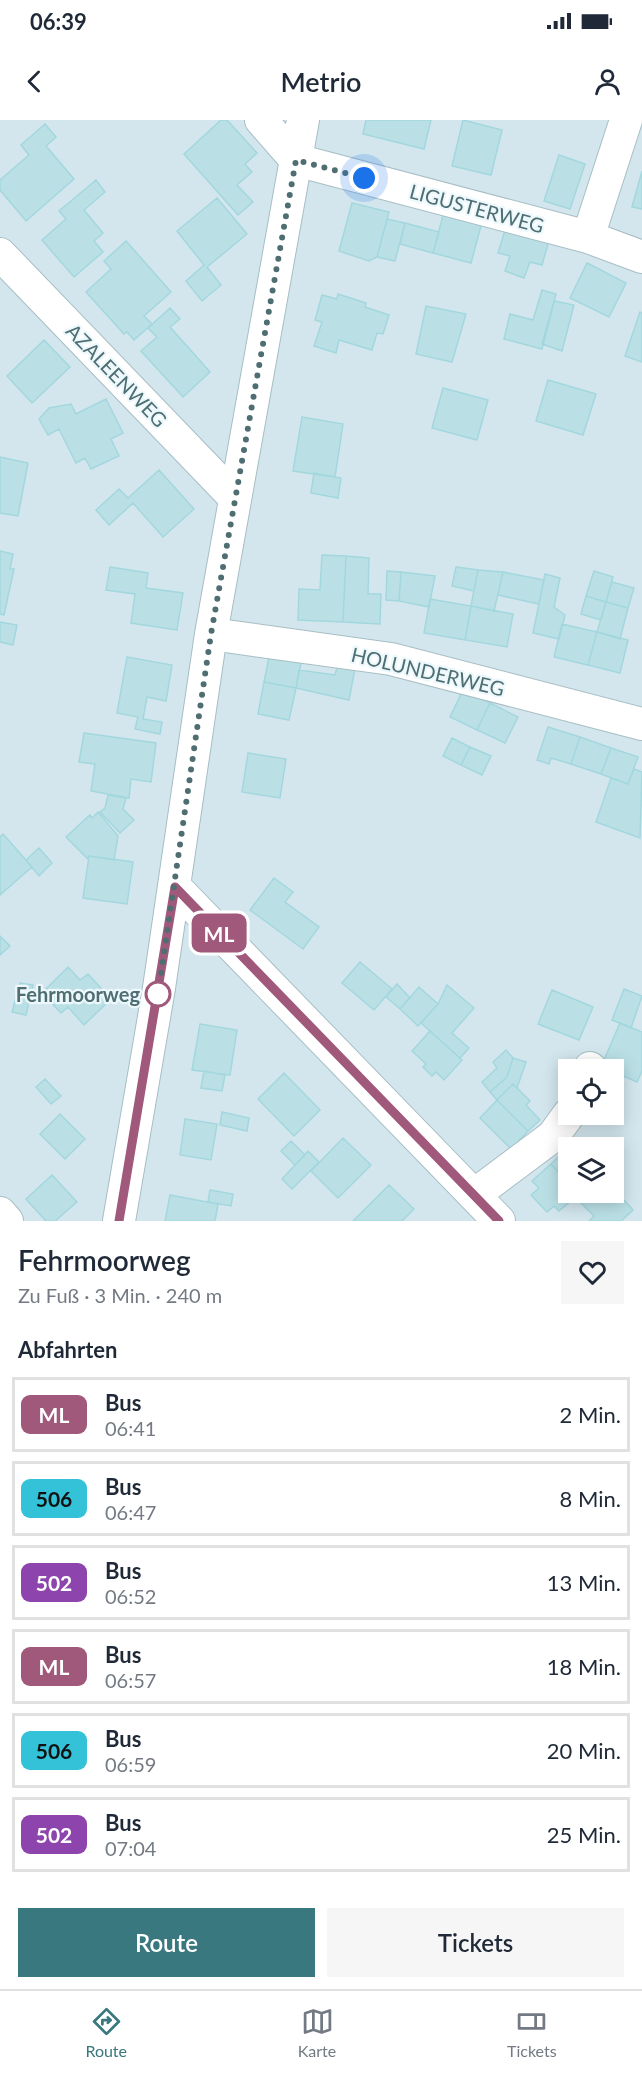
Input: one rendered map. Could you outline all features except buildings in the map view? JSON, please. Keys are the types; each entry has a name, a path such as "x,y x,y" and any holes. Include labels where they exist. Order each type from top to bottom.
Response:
{"street":[{"path":"261,120 296,160"},
{"path":"119,1221 175,887 211,634 303,120"},
{"path":"588,237 626,120"},
{"name":"LIGUSTERWEG","path":"296,160 588,237 642,257"},
{"name":"AZALEENWEG","path":"0,254 234,497"},
{"name":"HOLUNDERWEG","path":"211,634 392,659 642,724"},
{"path":"175,887 499,1221"},
{"path":"474,1195 553,1136 561,1125"},
{"path":"0,1213 7,1221"}],"shaded area":[{"path":"0,120 642,120 642,1221 0,1221"}],"bus line":[{"name":"ML","path":"119,1221 175,887 499,1221"}],"place":[{"name":"Fehrmoorweg","path":"158,994"}],"route":[{"path":"158,994 211,634 296,160 364,178"}]}
